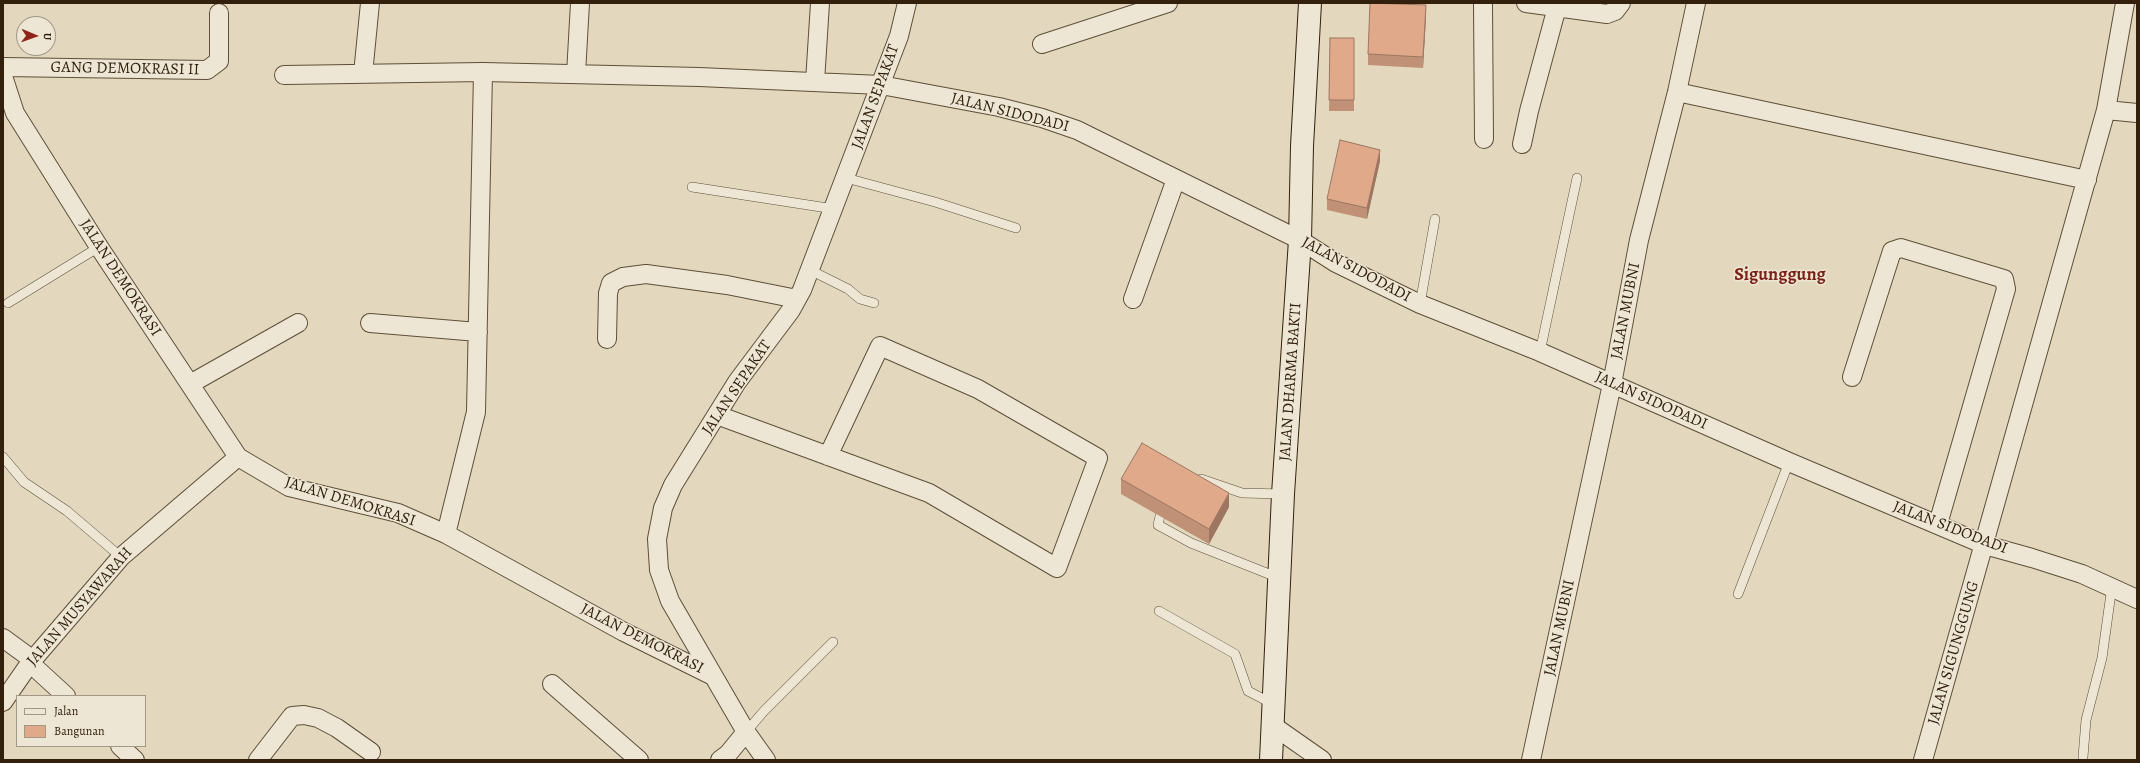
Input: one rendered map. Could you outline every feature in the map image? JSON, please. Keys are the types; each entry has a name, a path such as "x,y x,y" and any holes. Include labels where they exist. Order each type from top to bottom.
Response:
{"main road":[{"name":"JALAN DHARMA BAKTI","path":"1270,760 1283,494 1300,240 1302,146 1310,3"}],"street":[{"path":"362,74 370,3"},
{"path":"576,74 580,3"},
{"path":"815,82 820,3"},
{"name":"JALAN SEPAKAT","path":"766,760 746,732 711,675 670,601 659,570 657,539 663,508 673,485 752,361 771,337 797,299 834,209 881,85 899,36 907,3"},
{"path":"1042,44 1168,3"},
{"path":"1483,3 1484,139"},
{"path":"1526,3 1607,14 1615,11 1621,3"},
{"name":"JALAN MUBNI","path":"1531,760 1612,384 1639,240 1677,92 1696,3"},
{"name":"JALAN SIGUNGGUNG","path":"1923,760 1985,545 2106,110 2124,3"},
{"path":"1522,144 1529,111 1557,7"},
{"name":"GANG DEMOKRASI II","path":"3,67 207,70 219,61 219,13"},
{"path":"446,534 476,412 483,72"},
{"name":"JALAN SIDODADI","path":"284,75 483,72 881,85 1042,118 1077,130 1300,240 1336,263 1420,304 1540,352 1789,462 1985,545 2032,558 2112,586 2137,599"},
{"name":"JALAN DEMOKRASI","path":"3,76 9,113 238,457 289,487 398,513 446,534 624,632 711,675"},
{"path":"1677,92 2086,180"},
{"path":"2106,110 2137,113"},
{"path":"1133,299 1176,179"},
{"path":"1852,377 1892,251 1901,248 2004,279 2006,289 1938,524"},
{"path":"607,339 608,293 611,283 623,277 653,275 727,285 797,299"},
{"path":"190,384 298,323"},
{"path":"370,323 478,332"},
{"path":"717,415 828,456 929,493 1057,568 1098,458 978,389 880,346 828,456"},
{"name":"JALAN MUSYAWARAH","path":"3,702 31,662 121,557 238,457"},
{"path":"3,638 31,662 65,695"},
{"path":"552,684 634,758"},
{"path":"258,760 292,716 304,715 318,718 337,728 371,752"},
{"path":"1272,725 1322,760"},
{"path":"720,760 728,754 746,732"},
{"path":"121,747 135,760"}],"lane":[{"path":"846,178 935,202 1016,228"},
{"path":"1540,352 1577,178"},
{"path":"692,187 834,209"},
{"path":"1420,304 1435,219"},
{"path":"8,303 99,247"},
{"path":"810,270 848,289 860,299 874,303"},
{"path":"3,457 24,482 67,511 121,557"},
{"path":"1738,594 1789,462"},
{"path":"1189,474 1242,493 1283,494"},
{"path":"1160,516 1158,525 1192,543 1279,578"},
{"path":"2082,757 2086,720 2102,658 2112,586"},
{"path":"1159,611 1235,654 1248,691 1273,704"},
{"path":"746,732 764,711 833,642"}],"building":[{"path":"1370,3 1426,5 1423,57 1368,54"},
{"path":"1330,38 1354,38 1354,100 1329,100"},
{"path":"1340,140 1380,150 1367,208 1327,199"},
{"path":"1142,443 1229,493 1209,529 1121,479"}],"district":[{"name":"Sigunggung","path":"1780,276"}]}
